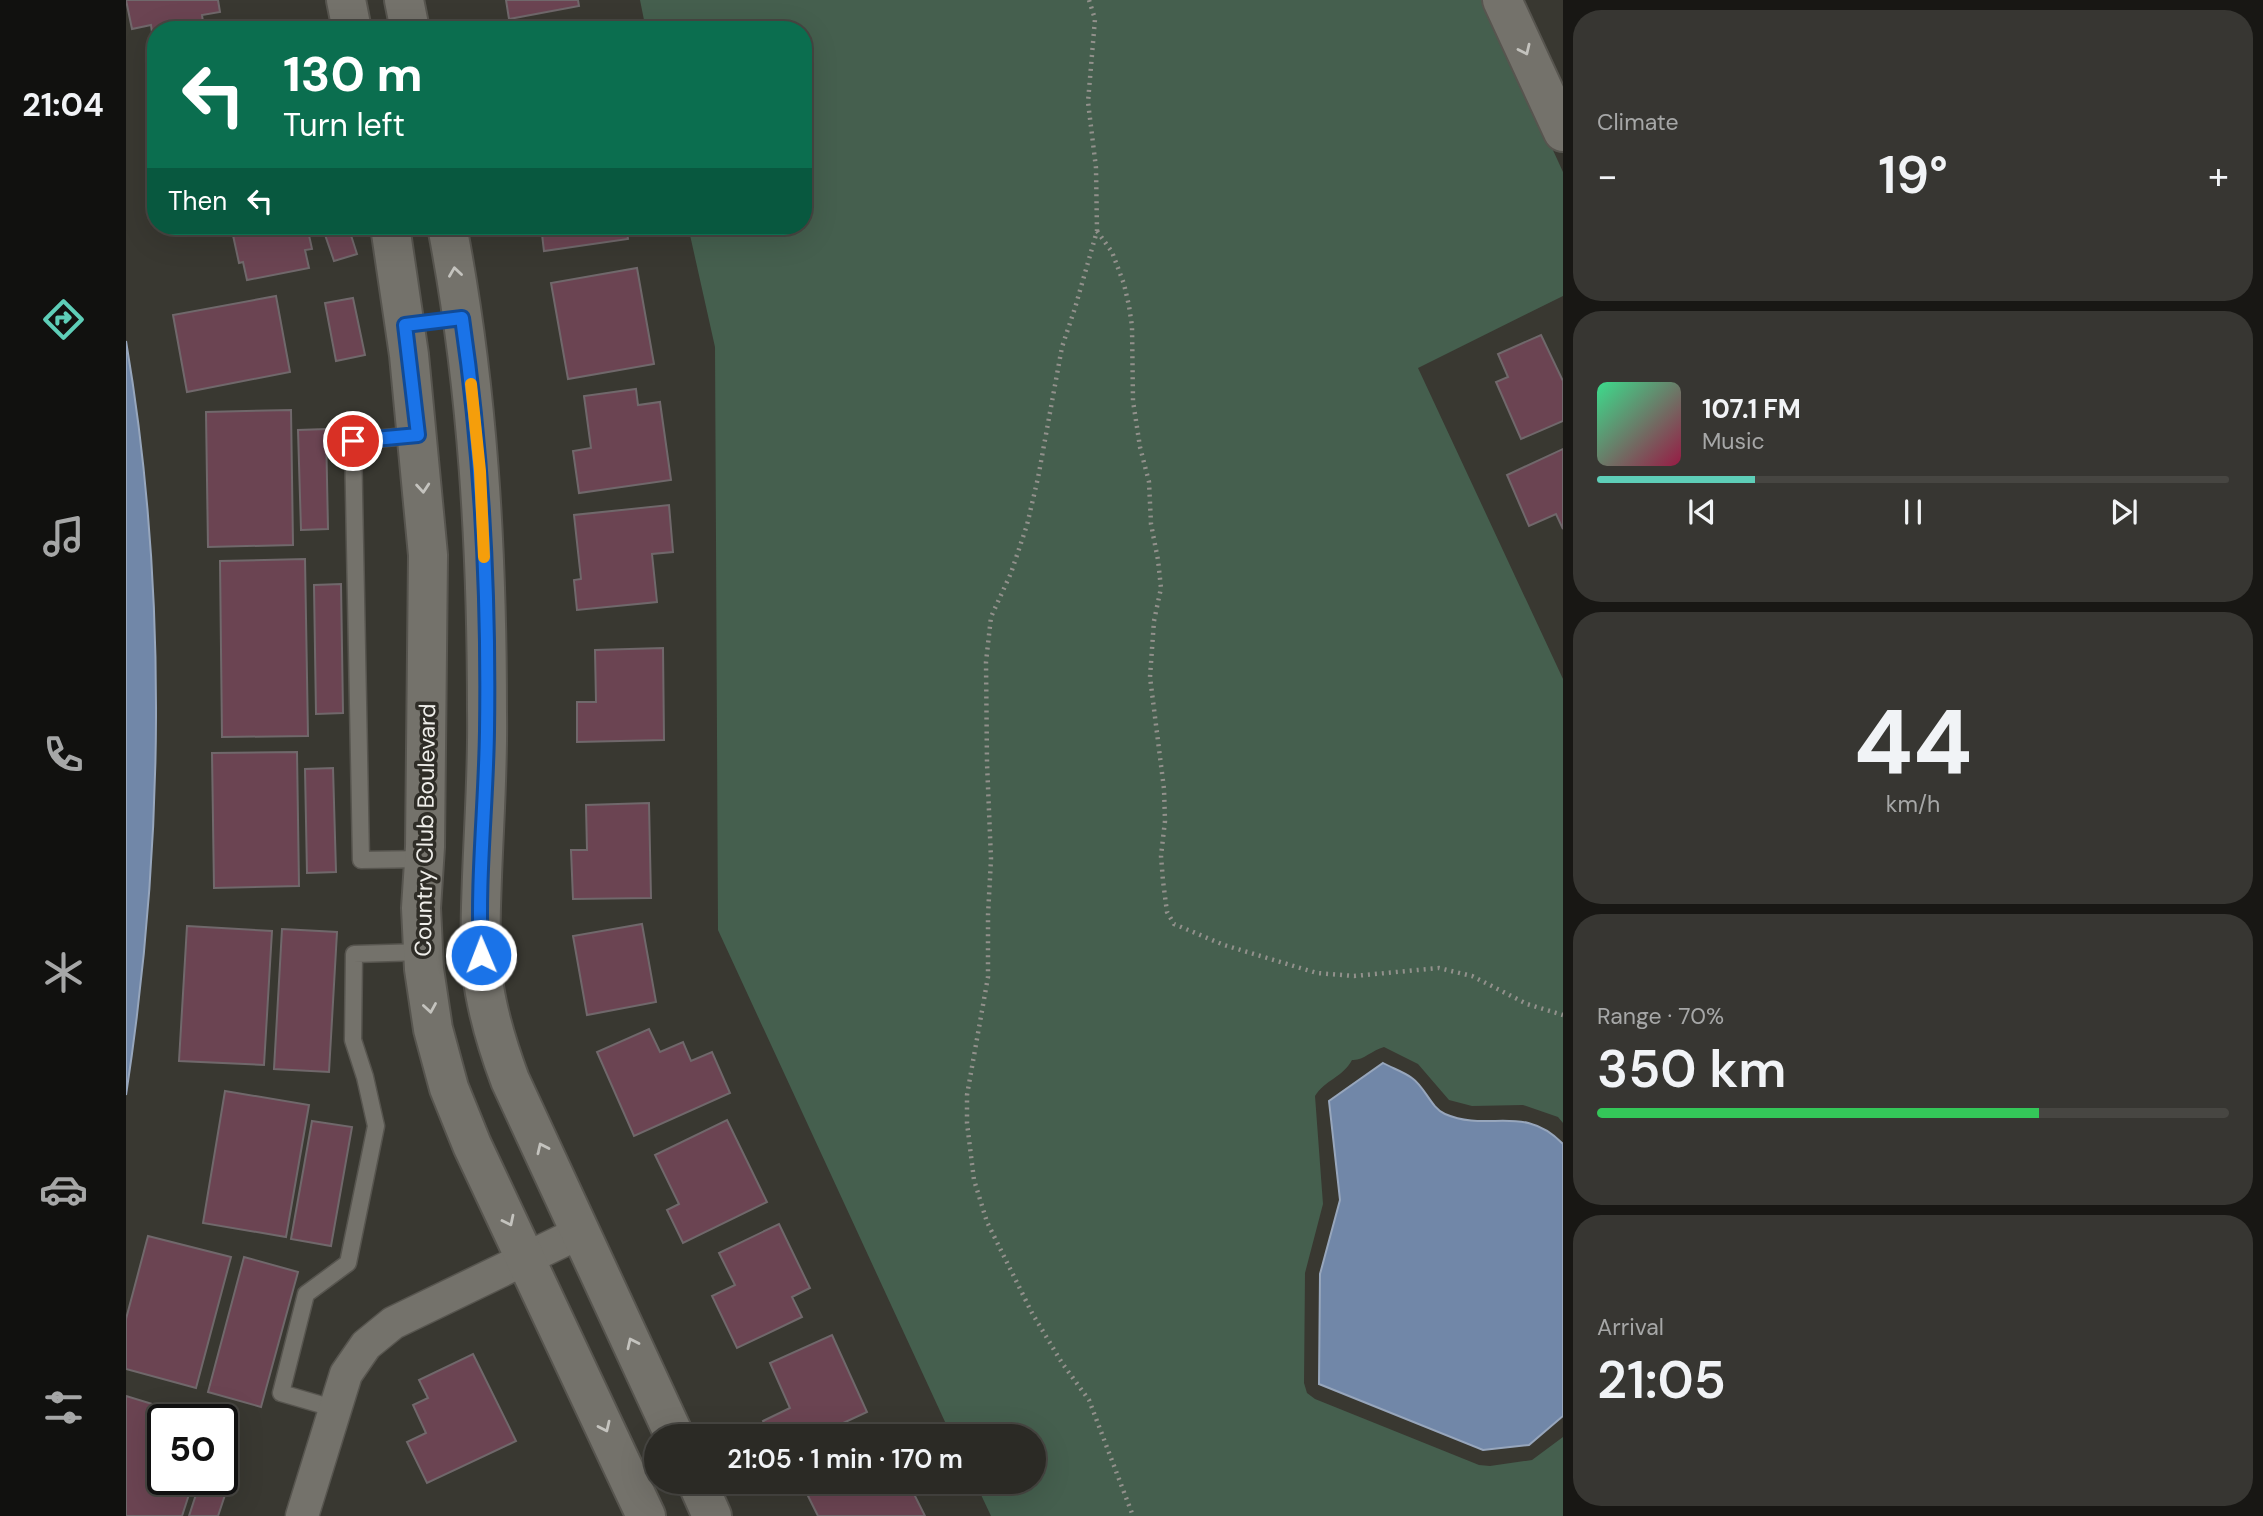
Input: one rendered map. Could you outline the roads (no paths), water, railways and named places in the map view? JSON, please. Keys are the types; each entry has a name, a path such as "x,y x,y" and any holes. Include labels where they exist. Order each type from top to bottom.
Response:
{"main road":[{"path":"346,0 350,21"},
{"path":"404,0 408,21"},
{"path":"1502,0 1558,108"},
{"name":"Country Club Boulevard","path":"391,235 418,435 428,555 425,859 421,908 423,952 433,1029 449,1088 472,1145 646,1516"},
{"path":"448,235 470,370 480,471 487,628 487,733 480,936 488,1010 510,1080 670,1424"},
{"path":"405,325 462,318"},
{"path":"702,1494 712,1516"}],"street":[{"path":"302,1516 346,1374 366,1345 393,1323 581,1232"}],"lane":[{"path":"418,435 353,441 361,860 425,859"},
{"path":"336,1409 281,1393 306,1294 348,1263 376,1126 353,1040 354,954 423,952"}],"water":[{"path":"126,341 140,434 149,528 156,718 148,907 139,1002 126,1095"},
{"path":"1383,1063 1412,1078 1445,1114 1477,1121 1534,1125 1549,1132 1563,1144 1563,1416 1529,1445 1483,1450 1319,1384 1320,1274 1340,1200 1329,1101"}]}
